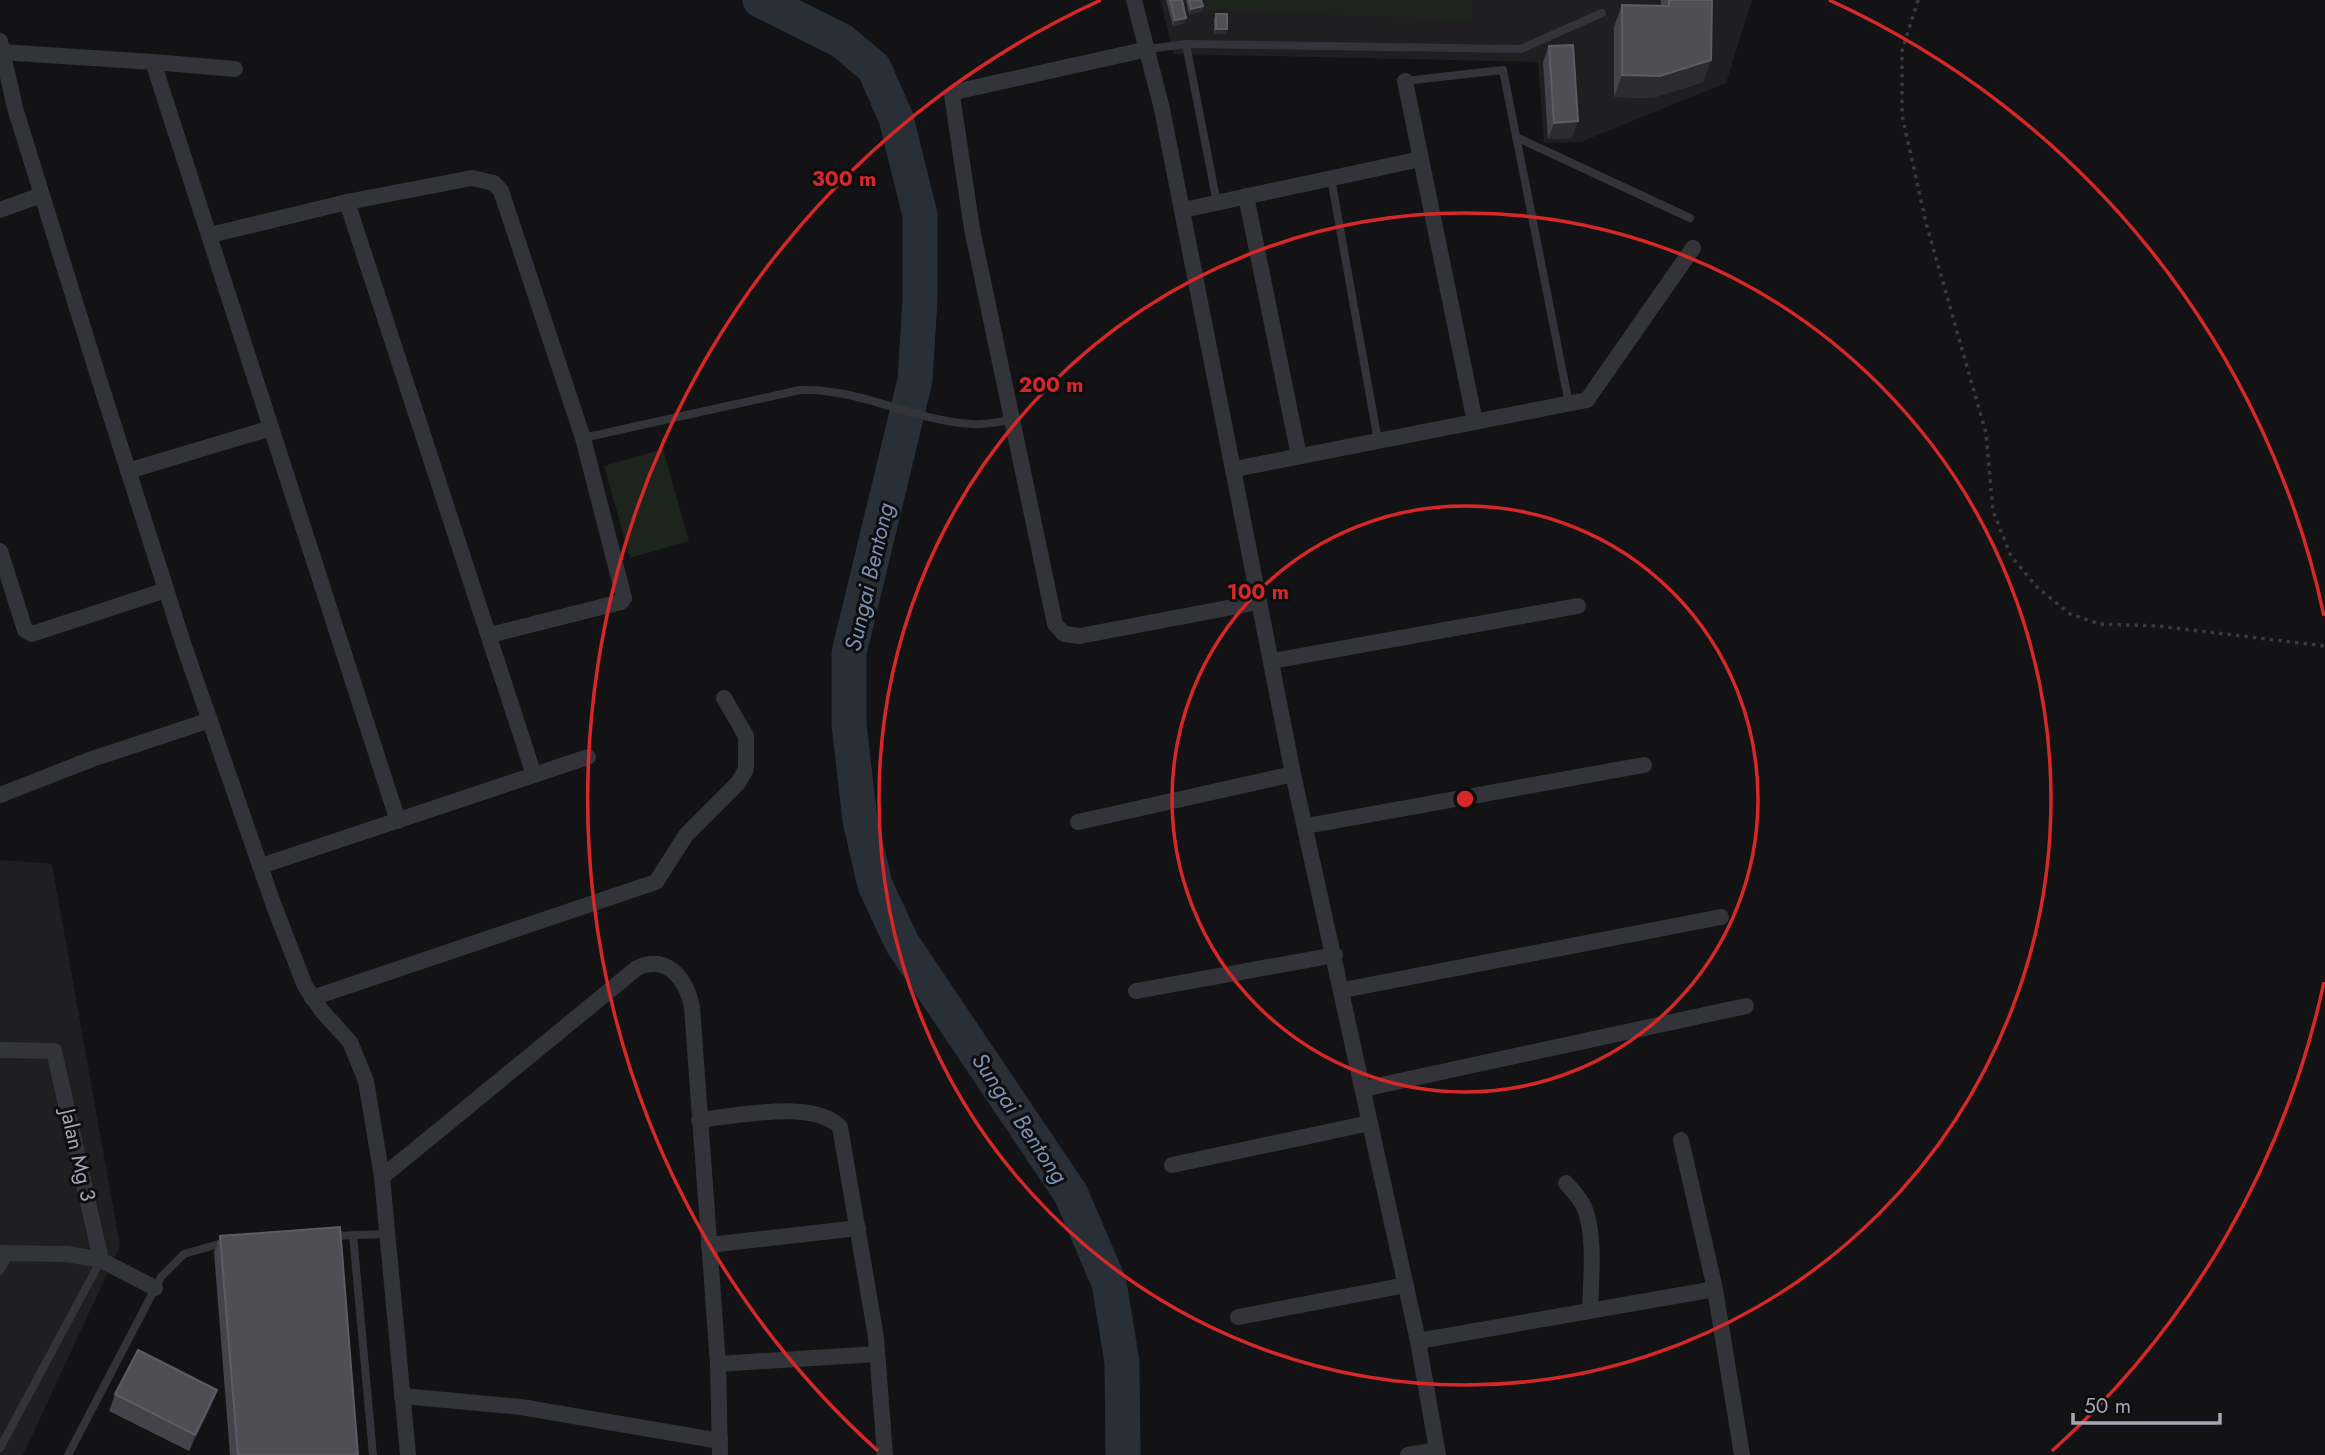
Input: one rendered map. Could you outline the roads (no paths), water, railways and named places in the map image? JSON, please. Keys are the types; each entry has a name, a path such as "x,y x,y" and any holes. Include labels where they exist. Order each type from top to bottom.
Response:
{"street":[{"path":"1133,0 1147,49 1183,210 1293,774 1343,990 1418,1342 1438,1453 1408,1455"},
{"path":"235,69 1,47 41,195 128,471 261,866 312,998 358,1055 366,1082 382,1177 408,1455"},
{"path":"1147,49 962,90 952,95 972,229 1010,420 1055,624 1064,634 1080,636 1259,602"},
{"path":"153,62 398,821"},
{"path":"1405,81 1475,422"},
{"path":"1183,210 1421,159"},
{"path":"210,235 347,202 472,178 494,183 501,191 583,438 624,590 622,602 490,635"},
{"path":"0,211 41,195"},
{"path":"1246,196 1300,456"},
{"path":"347,202 534,775"},
{"path":"1235,469 1587,400 1693,248"},
{"path":"128,471 271,428"},
{"path":"0,551 24,630 32,634 166,590"},
{"path":"1272,661 1578,606"},
{"path":"312,998 656,882 687,835 738,783 746,769 746,736 724,698"},
{"path":"0,795 92,759 210,720"},
{"path":"261,866 588,757"},
{"path":"1306,826 1644,765"},
{"path":"1078,822 1293,774"},
{"path":"1343,990 1721,917"},
{"path":"1136,991 1335,955"},
{"path":"382,1177 628,975 646,964 665,964 680,977 689,992 718,1364 720,1448 521,1407 402,1396"},
{"path":"1363,1089 1746,1006"},
{"name":"Jalan Mg 3","path":"0,1049 54,1051 101,1259"},
{"path":"699,1119 803,1111 834,1121 844,1139 877,1354 885,1455"},
{"path":"1172,1165 1370,1123"},
{"path":"1681,1140 1714,1289 1742,1455"},
{"path":"1566,1183 1585,1207 1591,1260 1590,1310"},
{"path":"709,1245 858,1228"},
{"path":"5,1253 67,1254 101,1259 155,1288"},
{"path":"1238,1317 1406,1285"},
{"path":"1418,1342 1714,1289"},
{"path":"718,1364 877,1354"}],"lane":[{"path":"1147,49 1186,44 1521,49 1602,13"},
{"path":"1186,44 1217,203"},
{"path":"1405,81 1503,69 1569,404"},
{"path":"1516,137 1690,218"},
{"path":"1331,178 1378,441"},
{"path":"583,438 800,390 823,389 969,424 1010,420"},
{"path":"328,1236 387,1234"},
{"path":"353,1235 373,1455"},
{"path":"68,1455 155,1288 171,1264 184,1254 204,1246 238,1241"},
{"path":"0,1271 5,1253"},
{"path":"0,1448 101,1259"}],"waterway":[{"name":"Sungai Bentong","path":"760,0 842,41 874,68 896,118 920,215 920,300 915,380 849,653 849,724 860,820 875,885 902,943 1071,1194 1109,1283 1122,1362 1123,1455"}]}
